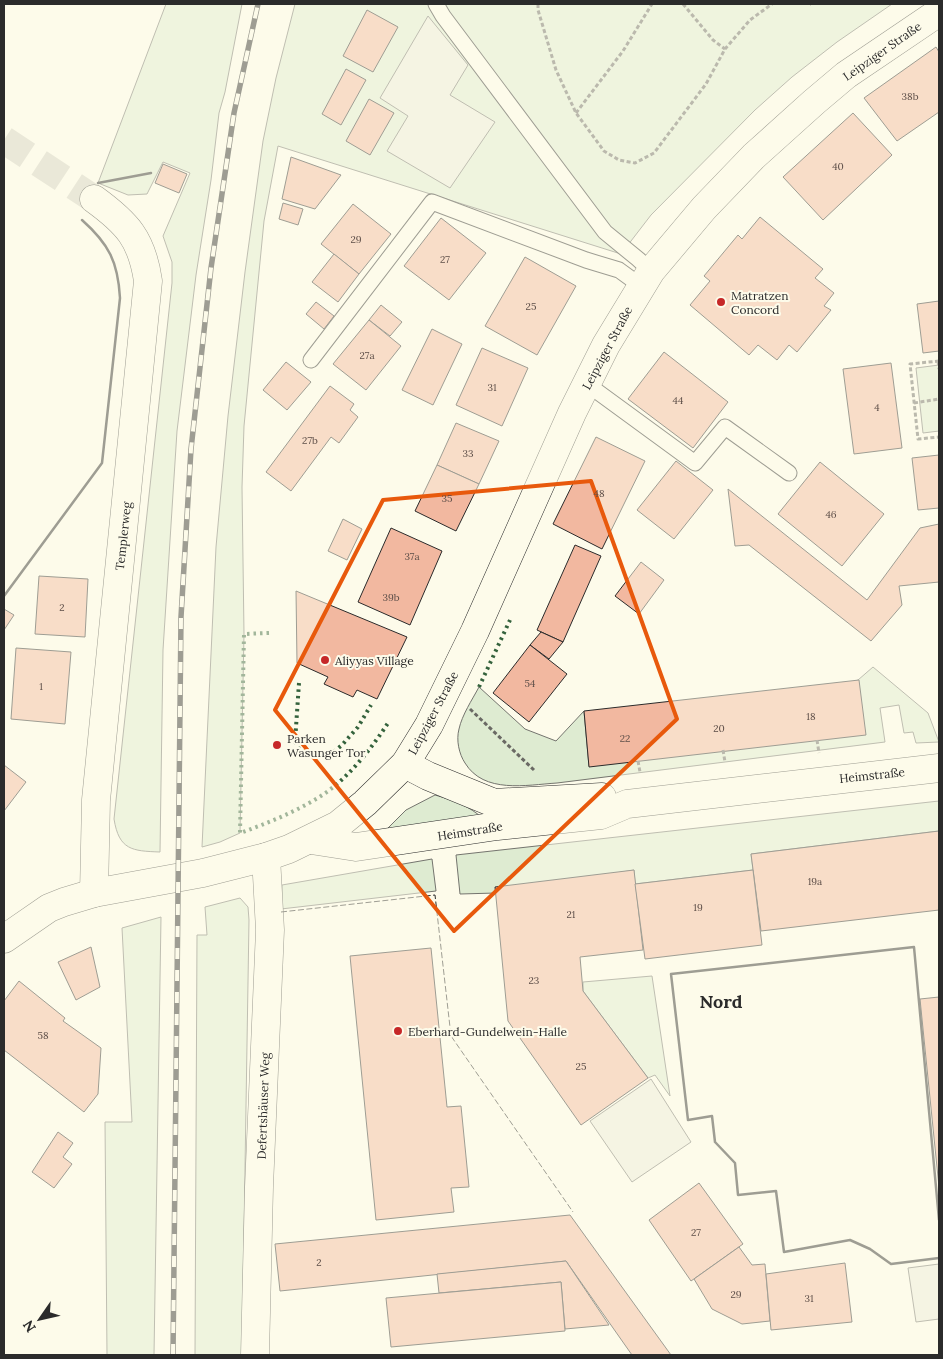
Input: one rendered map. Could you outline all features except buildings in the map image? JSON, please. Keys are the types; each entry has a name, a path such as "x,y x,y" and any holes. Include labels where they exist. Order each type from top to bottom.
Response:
{"street":[{"name":"Leipziger Straße","path":"4,939 49,908 64,902 94,893 203,873 266,857 311,840 338,824 366,803 405,764 429,725 479,622 568,422 606,345 646,279 704,208 754,156 846,75 939,12"},
{"name":"Templerweg","path":"94,199 115,215 130,230 146,263 148,281 96,800 94,893"},
{"name":"Heimstraße","path":"405,764 428,776 494,803 600,796 627,804"},
{"name":"Heimstraße","path":"311,840 356,847 497,826 601,815 627,804 939,768"},
{"name":"Defertshäuser Weg","path":"255,1355 270,930 266,857"}],"lane":[{"path":"436,4 443,16 605,232 638,258 646,279"},
{"path":"312,360 432,202 586,260 646,279"},
{"path":"588,384 695,463 725,427 789,473"}],"path":[{"path":"538,4 538,10 556,70 576,113 604,151 620,160 635,163 654,153 706,84 725,49 750,20 772,4"},
{"path":"576,113 623,51 652,4"},
{"path":"683,4 713,40 725,49"},
{"path":"939,369 939,361 910,364 918,439 939,437"},
{"path":"914,403 939,399"},
{"path":"440,702 459,713 464,705 535,772"}],"highlighted area":[{"path":"591,481 677,719 454,931 275,710 383,500"}],"green space":[{"path":"166,4 242,4 225,92 219,113 196,275 177,431 163,650 160,852 142,851 128,847 119,837 114,819 172,283 172,262 163,236 190,173 163,162 147,194 128,195 98,183"},
{"path":"295,4 892,4 837,42 792,77 755,110 651,215 621,254 278,146 264,221 244,426 242,487 244,634 240,833 220,842 202,847 216,547 228,416 263,141 276,78"},
{"path":"939,365 939,431 923,433 916,368"},
{"path":"873,667 928,713 939,742 916,743 913,732 904,733 899,705 880,708 885,742 557,783 519,786 494,783 473,773 465,763 459,747 458,733 460,724 479,687 525,729 556,741 584,711 589,766 858,680"},
{"path":"435,795 461,804 484,819 381,835 406,810"},
{"path":"939,801 939,831 751,854 753,870 635,884 634,870 496,893 460,894 456,855"},
{"path":"432,859 436,891 281,909 282,885"},
{"path":"240,898 248,907 249,920 242,1355 195,1355 197,935 207,935 205,907"},
{"path":"161,917 154,1355 107,1355 105,1122 132,1122 122,928"},
{"path":"652,976 670,1096 655,1075 648,1078 583,991 583,982"}],"shaded area":[{"path":"428,16 468,65 450,95 495,122 450,188 387,151 408,116 380,98"},
{"path":"651,1079 691,1142 632,1182 590,1121"},
{"path":"939,1264 939,1319 916,1322 908,1268"}],"tunnel":[{"path":"4,140 94,199"}],"railway":[{"path":"173,1355 181,617 191,449 211,268 234,113 258,4"}],"hedge":[{"path":"479,687 510,620"},
{"path":"269,633 244,634 240,833 304,806 334,787 359,761 388,723"},
{"path":"299,683 295,742 300,750 312,755 331,754 342,745 358,727 371,705"}],"fence":[{"path":"281,912 435,895 451,1036 573,1212"}],"wall":[{"path":"98,183 151,173"},
{"path":"4,596 102,463 120,298 119,285 110,254 99,237 82,220"},
{"path":"939,1220 914,947 671,974 688,1120 712,1116 715,1142 735,1163 738,1195 776,1191 784,1252 850,1240 870,1249 891,1264 939,1258"}],"place":[{"name":"Matratzen Concord","path":"721,302"},
{"name":"Aliyyas Village","path":"325,660"},
{"name":"Parken Wasunger Tor","path":"277,745"},
{"name":"Eberhard-Gundelwein-Halle","path":"398,1031"}],"district":[{"name":"Nord","path":"721,1001"}]}
